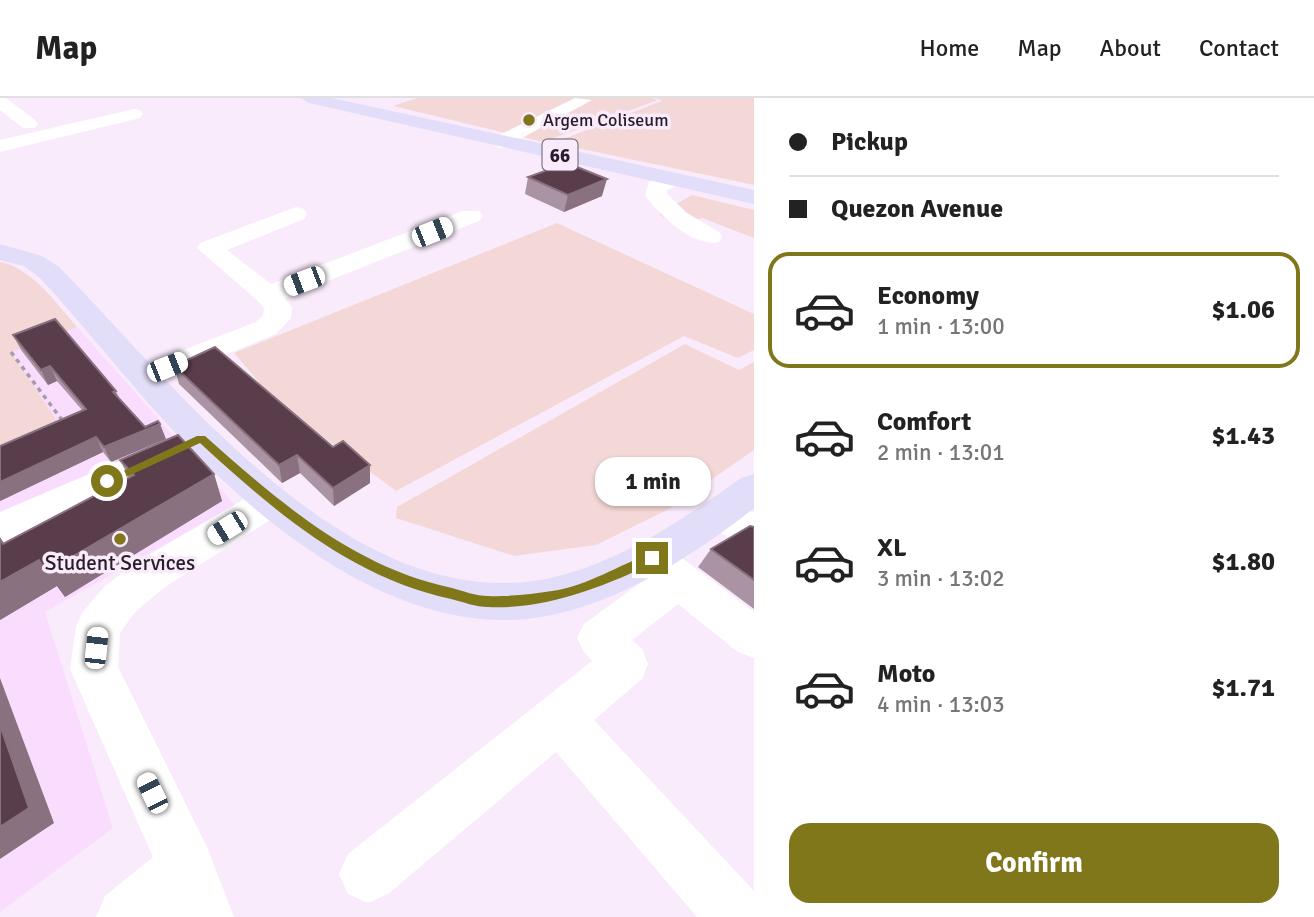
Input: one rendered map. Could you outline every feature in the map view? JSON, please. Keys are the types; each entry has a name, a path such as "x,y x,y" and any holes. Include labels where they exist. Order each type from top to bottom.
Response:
{"main road":[{"name":"66","path":"309,98 754,198"},
{"path":"0,252 33,261 50,273 201,439 271,501 319,536 373,568 423,588 487,602 555,596 621,573 665,569 721,513 754,488"}],"street":[{"path":"500,142 584,100"},
{"path":"0,102 29,124"},
{"path":"0,131 97,108"},
{"path":"0,146 134,114"},
{"path":"674,180 657,187 656,195 679,218 710,237"},
{"path":"142,377 266,328 278,318 278,307 268,295 209,248 296,214"},
{"path":"268,295 471,216"},
{"path":"0,529 201,439"},
{"path":"126,917 195,892 94,669 98,627 119,600 150,575 271,501"},
{"path":"721,513 754,532"},
{"path":"368,874 625,664 600,638 665,569 754,638"},
{"path":"559,718 737,917"}],"path":[{"path":"11,352 71,432"}],"shaded area":[{"name":"Argem Coliseum","path":"417,98 658,100 543,142 393,106"},
{"path":"656,98 754,98 754,185 553,143 662,101"},
{"path":"692,195 754,210 754,238 702,218 675,225 659,214"},
{"path":"557,223 754,314 754,350 738,358 684,336 396,491 275,401 234,353"},
{"path":"0,262 13,265 38,283 235,505 45,612 113,828 0,912"},
{"path":"0,262 34,279 77,327 11,352 63,430 0,457"},
{"path":"685,344 739,370 754,362 754,450 669,509 596,545 514,556 396,518 397,507"}],"building":[{"path":"567,163 607,179 568,195 528,177"},
{"path":"55,319 116,391 113,392 145,427 158,421 160,424 104,447 96,437 0,482 0,446 86,409 50,366 41,370 13,335"},
{"path":"215,347 333,447 343,441 370,465 333,488 297,455 279,465 174,366"},
{"path":"178,435 214,474 46,572 39,560 0,582 0,539 3,544 134,475 120,460"},
{"path":"750,526 754,527 754,580 711,549"},
{"path":"0,725 29,808 0,827"}],"place":[{"name":"Argem Coliseum","path":"529,120"},
{"name":"Student Services","path":"120,539"}],"route":[{"path":"107,481 201,439 271,501 319,536 373,568 423,588 487,602 555,596 621,573 652,558"}]}
